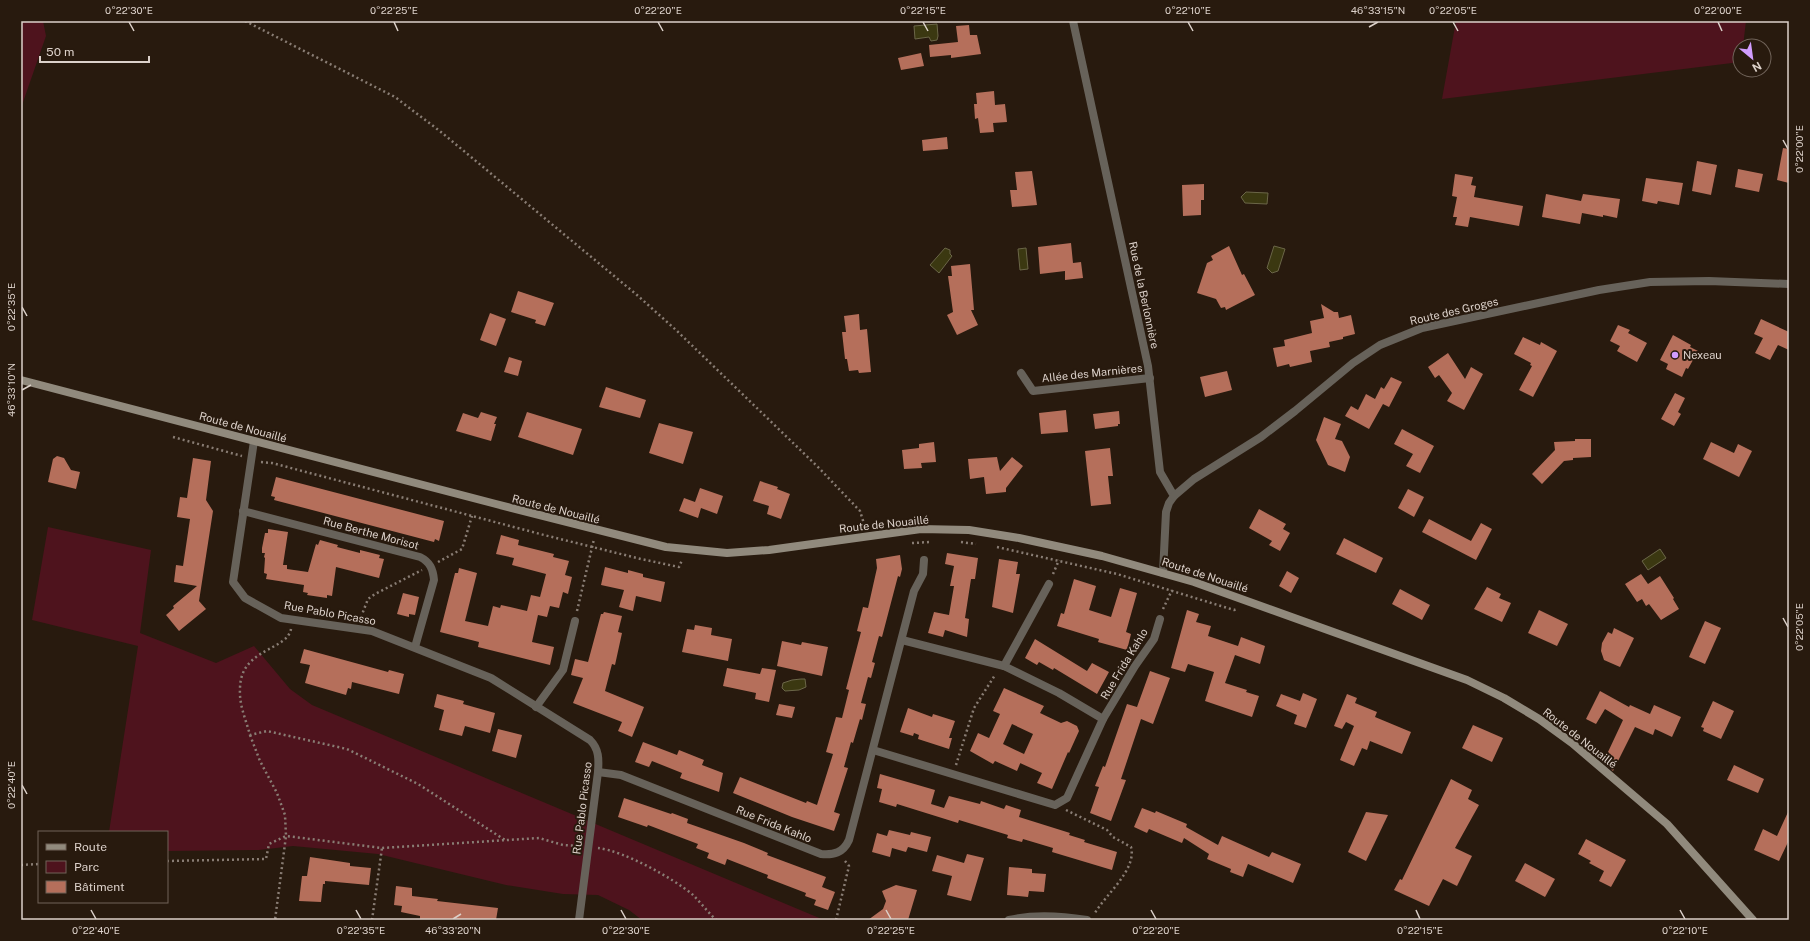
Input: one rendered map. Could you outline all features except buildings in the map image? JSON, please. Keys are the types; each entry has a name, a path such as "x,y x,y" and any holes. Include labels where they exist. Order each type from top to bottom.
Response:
{"street":[{"name":"Rue de la Berlonnière","path":"1073,21 1150,378 1160,472 1174,496"},
{"name":"Route des Groges","path":"1174,496 1194,479 1261,437 1353,363 1380,345 1422,328 1575,295 1650,282 1709,281 1789,284"},
{"name":"Allée des Marnières","path":"1021,373 1033,391 1150,378"},
{"name":"Route de Nouaillé","path":"21,380 666,547 727,553 769,550 867,535 921,529 969,530 1019,538 1102,556 1177,577 1254,602 1461,678 1504,698 1539,719 1572,744 1667,824 1753,920"},
{"name":"Rue Pablo Picasso","path":"254,441 233,582 245,598 281,618 372,631 491,678 590,740 596,746 599,758 598,772 580,920"},
{"path":"1163,573 1166,512 1169,503 1174,496"},
{"name":"Rue Berthe Morisot","path":"244,511 420,557 426,560 433,573 434,580 415,647"},
{"path":"840,852 846,847 849,840 914,591 923,574 924,560"},
{"path":"1004,666 1049,584"},
{"name":"Rue Frida Kahlo","path":"1055,805 1067,798 1103,719 1135,666 1154,639 1160,619"},
{"path":"536,707 563,670 575,621"},
{"path":"902,640 1004,666 1059,693 1103,719"},
{"path":"873,750 1055,805"},
{"name":"Rue Frida Kahlo","path":"598,772 622,775 820,854 830,855 840,852"},
{"path":"1009,920 1042,917 1090,917"}],"path":[{"path":"245,21 395,97 441,132 637,295 676,330 818,467 860,511 867,535"},
{"path":"173,437 251,459 272,463 592,547 679,566 681,560 687,561"},
{"path":"575,621 596,530"},
{"path":"909,543 932,542"},
{"path":"954,542 978,544"},
{"path":"993,546 1117,574 1234,610 1242,608"},
{"path":"1049,584 1059,560"},
{"path":"1160,619 1163,608 1177,577"},
{"path":"275,920 286,836 285,815 277,793 260,761 250,735 240,702 240,688 243,674 250,662 260,653 281,643 290,634 292,620"},
{"path":"953,774 974,708 997,672 1004,666"},
{"path":"250,735 267,731 347,749 418,784 505,840"},
{"path":"1055,805 1107,830 1113,836 1131,847 1133,854 1117,886 1102,901 1090,917"},
{"path":"168,861 266,859 269,844 286,836 382,848 539,838 563,845 603,849 618,854 676,883 693,896 716,920"},
{"path":"372,920 382,848"},
{"path":"836,920 849,866 840,852"},
{"path":"21,865 38,864"}],"green space":[{"path":"21,21 43,21 46,36 22,105"},
{"path":"1456,21 1746,21 1744,38 1732,38 1732,63 1442,99"},
{"path":"48,527 151,550 140,633 216,663 254,646 290,689 312,705 824,920 642,920 629,910 598,895 563,894 506,885 378,854 293,846 259,850 168,851 168,831 109,831 138,646 32,620"}],"shaded area":[{"path":"937,24 937,40 931,41 929,37 915,39 914,26"},
{"path":"1246,192 1268,193 1267,204 1245,203 1241,197"},
{"path":"1274,246 1285,249 1278,271 1272,273 1267,268"},
{"path":"945,248 950,250 950,254 952,256 939,273 930,265"},
{"path":"1026,248 1028,269 1020,270 1018,249"},
{"path":"1660,549 1666,558 1648,570 1642,561"},
{"path":"805,679 806,687 799,690 785,691 782,688 783,683"}],"place":[{"name":"Nexeau","path":"1675,355"}]}
